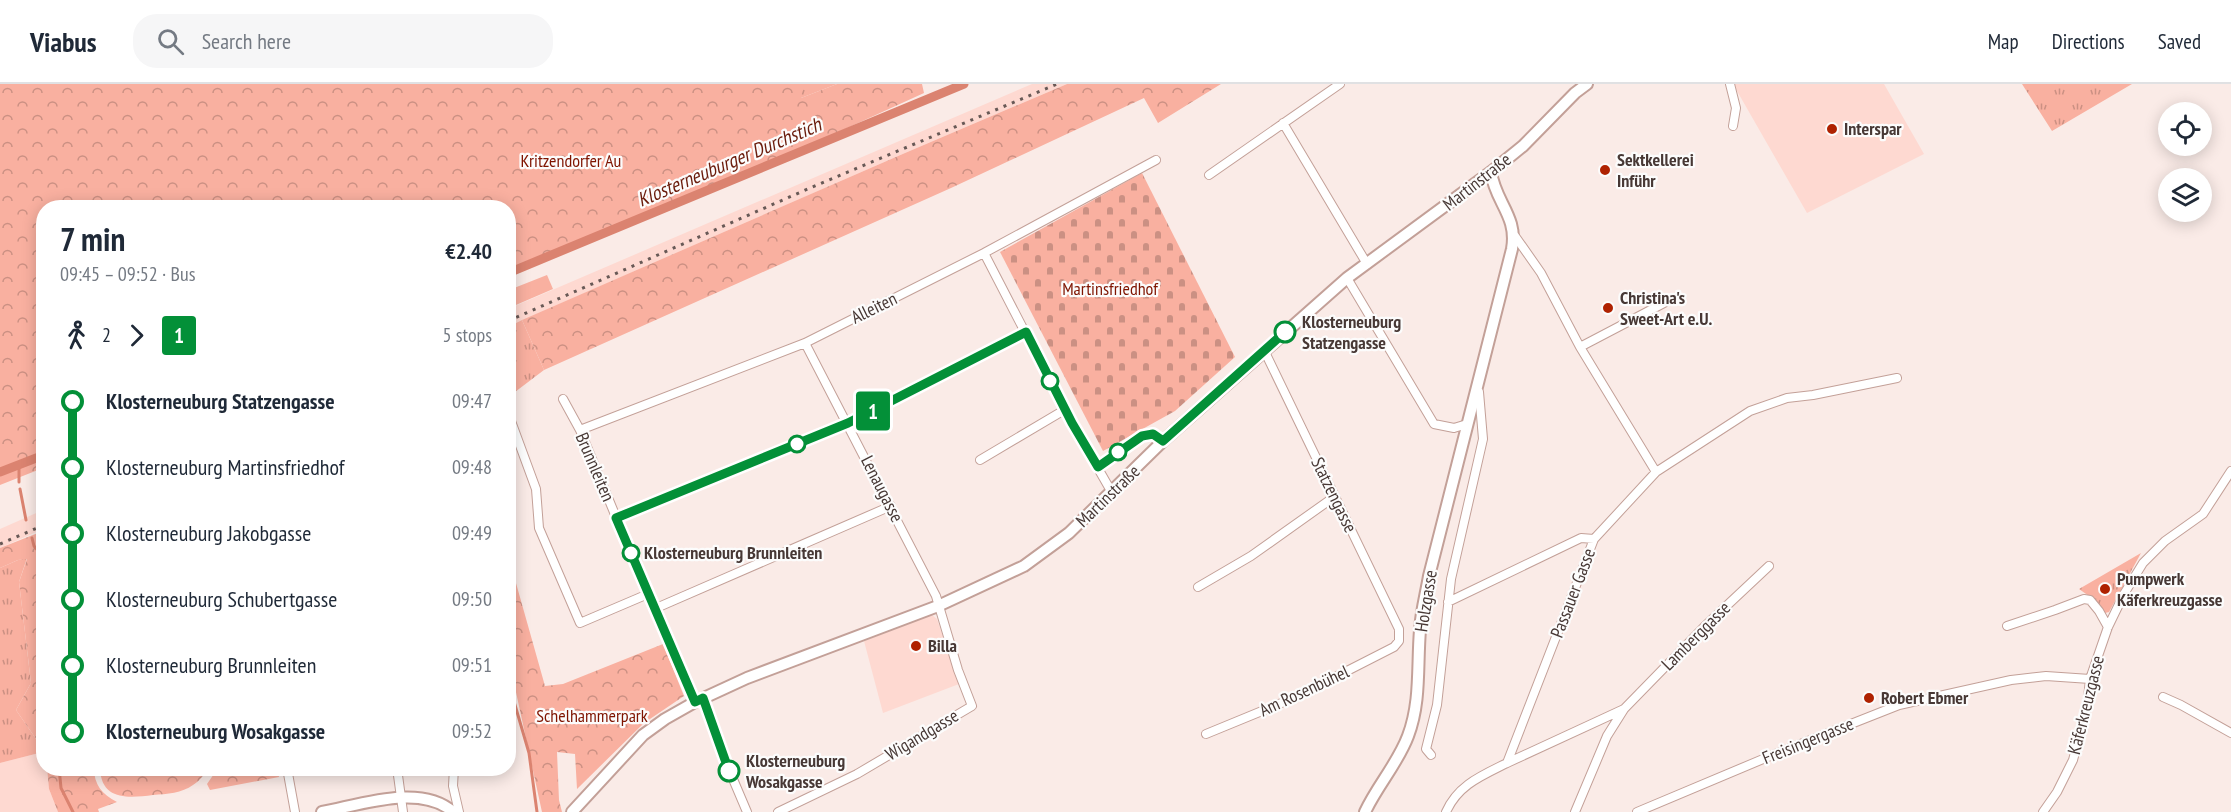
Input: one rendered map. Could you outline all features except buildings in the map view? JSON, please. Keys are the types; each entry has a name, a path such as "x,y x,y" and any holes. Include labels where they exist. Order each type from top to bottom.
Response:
{"main road":[{"name":"Martinstraße","path":"572,812 643,735 665,719 747,678 938,606 1024,566 1069,534 1111,491 1264,350 1347,278 1523,146 1586,84"},
{"path":"1491,172 1492,181 1515,236"},
{"name":"Holzgasse","path":"1365,812 1408,737 1414,717 1419,672 1420,630 1429,576 1515,236"},
{"path":"321,812 401,797 420,797 442,803 453,812"}],"street":[{"path":"1209,175 1340,84"},
{"path":"1730,84 1736,108 1733,126"},
{"path":"1283,123 1367,264"},
{"name":"Alleiten","path":"580,430 805,343 984,254 1156,160"},
{"path":"1515,236 1541,273 1580,347 1656,472"},
{"path":"984,254 1111,491"},
{"path":"1347,278 1434,424 1454,428 1467,424"},
{"path":"1580,347 1664,303"},
{"path":"616,518 848,423 1026,332"},
{"name":"Lenaugasse","path":"805,343 891,506 936,596 938,606"},
{"name":"Statzengasse","path":"1264,350 1399,629 1400,641"},
{"path":"1594,539 1656,472 1750,411 1769,403 1897,378"},
{"name":"Holzgasse","path":"1431,755 1426,749 1437,705 1451,579 1483,440 1478,383"},
{"name":"Brunnleiten","path":"563,399 580,430 654,609 699,700 747,812"},
{"path":"980,460 1066,409"},
{"path":"516,435 536,489 539,528 580,623 648,594"},
{"name":"Käferkreuzgasse","path":"2043,812 2057,792 2073,760 2082,729 2090,679 2108,627 2124,594 2143,562 2165,541 2203,514 2231,471"},
{"path":"1198,586 1251,555 1334,497"},
{"path":"654,609 891,506"},
{"name":"Passauer Gasse","path":"1448,602 1581,538 1594,539 1507,763"},
{"name":"Lamberggasse","path":"1624,709 1704,627 1769,566"},
{"path":"2007,626 2084,598 2090,600 2108,627"},
{"name":"Wigandgasse","path":"778,812 857,774 972,706 938,606"},
{"name":"Am Rosenbühel","path":"1206,734 1296,697 1394,647 1400,641"},
{"name":"Freisingergasse","path":"1637,812 1899,705 2011,680 2046,676 2090,679"},
{"path":"2163,697 2231,733"},
{"path":"1446,812 1450,802 1467,783 1624,709"},
{"path":"1575,812 1607,736 1624,709"},
{"path":"288,776 295,812"},
{"path":"398,776 403,812"},
{"path":"454,776 453,786 459,812"}],"shaded area":[{"path":"1032,84 1067,84 516,323 516,306"},
{"name":"Interspar","path":"1733,84 1884,84 1924,154 1807,213"},
{"path":"36,513 36,532 0,548 0,529"},
{"path":"932,615 937,619 959,684 883,713 864,641"},
{"path":"36,754 36,776 48,776 49,789 58,812 0,812 0,763"}],"green space":[{"name":"Kritzendorfer Au","path":"0,84 801,84 801,98 837,84 922,84 924,93 801,149 516,269 516,200 36,200 36,471 0,485"},
{"path":"801,84 837,84 801,98"},
{"path":"1067,84 1221,84 1158,123 1144,98 951,188 544,370 522,320"},
{"path":"2022,84 2132,84 2052,131"},
{"name":"Martinsfriedhof","path":"1142,173 1235,357 1175,411 1103,451 1000,252"},
{"path":"547,275 553,289 516,305 516,287"},
{"path":"522,320 544,370 516,391 516,323"},
{"path":"36,534 36,739 16,710 31,683 19,582 27,559 18,560 0,568 0,548"},
{"path":"2141,553 2109,612 2105,613 2096,601 2079,589"},
{"path":"27,558 19,582 31,683 16,710 36,739 36,754 0,763 0,568"},
{"name":"Schelhammerpark","path":"516,583 545,686 563,684 663,644 684,696 644,723 577,789 575,754 557,752 559,800 562,812 542,812 516,692"},
{"path":"48,776 95,776 100,788 117,802 98,809 99,812 58,812 49,789"},
{"path":"101,776 203,776 198,782 184,790 169,794 135,797 111,792 105,787"},
{"path":"212,776 279,777 210,790 207,784"}],"waterway":[{"name":"Klosterneuburger Durchstich","path":"516,270 964,84"},
{"name":"Klosterneuburger Durchstich","path":"0,472 36,458"},
{"path":"19,464 19,482"},
{"path":"20,489 26,520"},
{"path":"32,538 36,548"},
{"path":"516,708 529,753 537,812"},
{"path":"60,776 61,788 73,812"}],"railway":[{"path":"516,317 810,188 1057,84"},
{"path":"0,544 36,528"}],"bus line":[{"name":"1","path":"729,771 703,698 695,702 616,518 848,423 1026,332 1050,382 1098,467 1142,436 1153,434 1163,441 1285,332"}],"place":[{"name":"Interspar","path":"1832,129"},
{"name":"Sektkellerei Inführ","path":"1605,170"},
{"name":"Christina's Sweet-Art e.U.","path":"1608,308"},
{"name":"Klosterneuburg Statzengasse","path":"1285,332"},
{"name":"Klosterneuburg Brunnleiten","path":"631,553"},
{"name":"Pumpwerk Käferkreuzgasse","path":"2105,589"},
{"name":"Billa","path":"916,646"},
{"name":"Robert Ebmer","path":"1869,698"},
{"name":"Klosterneuburg Wosakgasse","path":"729,771"}]}
